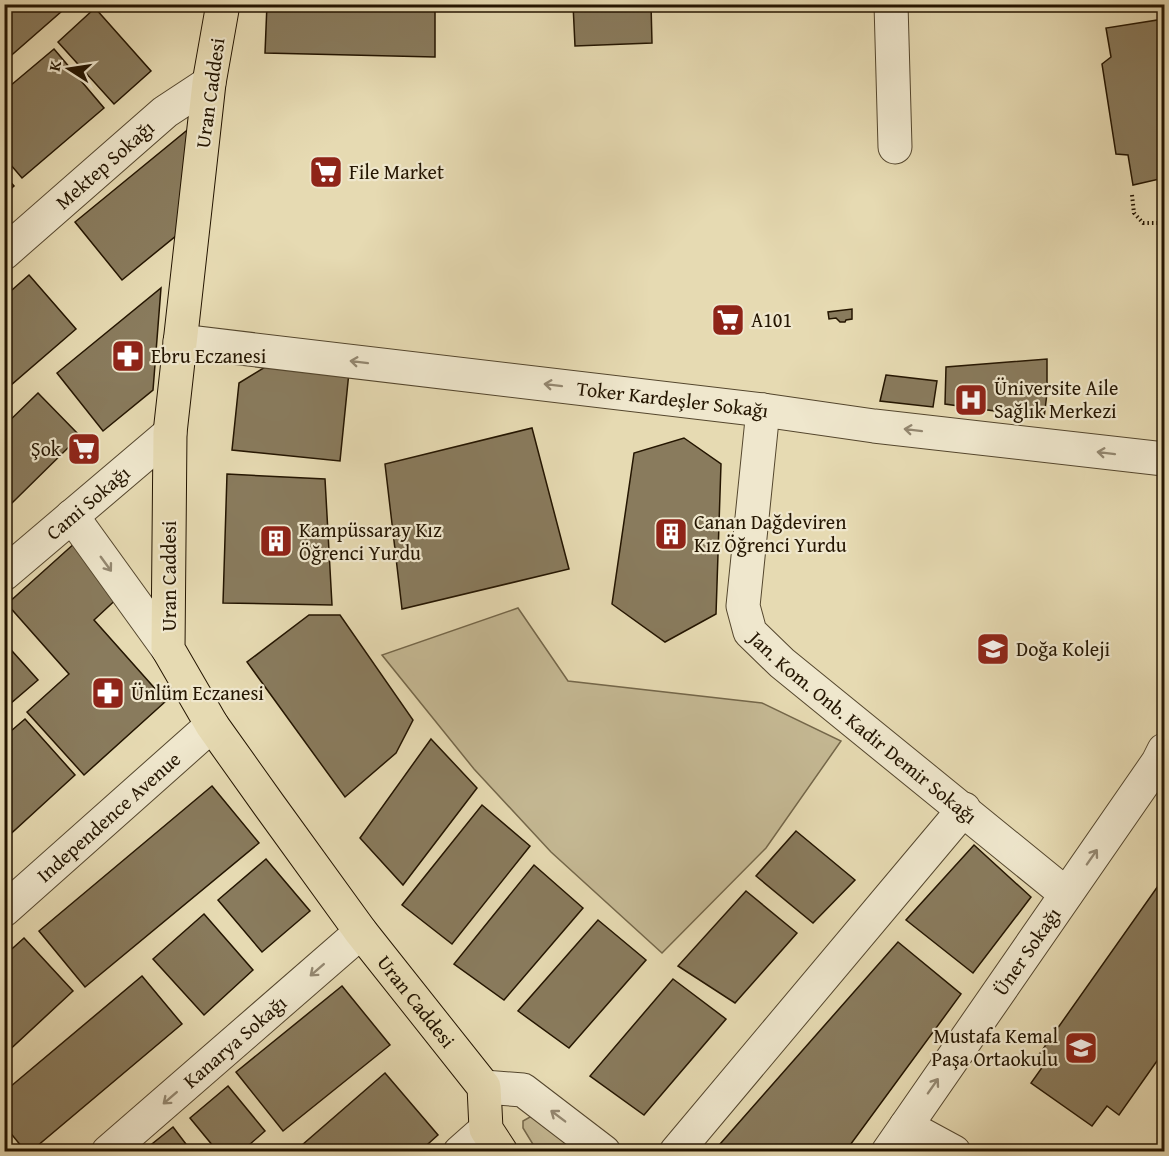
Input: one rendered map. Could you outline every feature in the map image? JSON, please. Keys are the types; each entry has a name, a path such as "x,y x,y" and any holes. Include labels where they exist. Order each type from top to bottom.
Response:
{"main road":[{"name":"Uran Caddesi","path":"223,4 209,83 170,433 168,649 212,725 269,805 362,932 484,1087"},
{"path":"484,1087 494,1140"}],"street":[{"path":"891,4 896,147"},
{"name":"Mektep Sokağı","path":"4,253 165,112 209,83"},
{"name":"Toker Kardeşler Sokağı","path":"180,341 1164,459"},
{"name":"Jan. Kom. Onb. Kadir Demir Sokağı","path":"763,410 743,606 750,632 782,663 1066,894"},
{"name":"Cami Sokağı","path":"4,574 170,433"},
{"path":"72,516 168,649"},
{"name":"Independence Avenue","path":"4,910 212,725"},
{"name":"Üner Sokağı","path":"897,1139 1066,894 1162,760"},
{"path":"676,1152 964,810"},
{"name":"Kanarya Sokağı","path":"108,1152 362,932"},
{"path":"484,1087 523,1090 604,1152"},
{"path":"897,1139 954,1152"},
{"path":"460,1152 494,1140"}],"path":[{"path":"1132,195 1134,213 1143,224 1158,223 1164,220"}],"shaded area":[{"path":"518,608 568,681 762,703 841,741 766,848 662,953 551,852 474,769 382,655"},
{"path":"530,1117 542,1117 585,1151 537,1151 523,1128 523,1121"}],"building":[{"path":"4,4 70,4 6,60 4,58"},
{"path":"267,4 435,4 435,57 265,53"},
{"path":"573,4 651,4 652,43 575,46"},
{"path":"95,8 151,71 114,104 58,42"},
{"path":"1164,19 1164,178 1133,185 1128,155 1116,154 1102,64 1111,57 1106,28"},
{"path":"54,49 104,108 22,178 4,157 4,91"},
{"path":"191,127 177,235 122,280 75,222"},
{"path":"4,175 14,186 4,195"},
{"path":"29,275 76,329 4,391 4,297"},
{"path":"161,288 153,390 103,431 57,373"},
{"path":"852,309 852,319 840,322 836,318 829,319 828,312"},
{"path":"1047,359 1044,418 945,404 946,367"},
{"path":"270,364 349,372 340,461 232,450 239,383"},
{"path":"886,375 937,381 933,407 880,401"},
{"path":"38,393 80,436 12,503 4,495 4,426"},
{"path":"532,428 569,569 402,609 385,464"},
{"name":"Canan Dağdeviren Kız Öğrenci Yurdu","path":"684,438 721,464 716,614 665,642 612,604 634,453"},
{"name":"Kampüssaray Kız Öğrenci Yurdu","path":"227,474 325,479 332,605 223,603"},
{"path":"76,542 123,593 94,620 166,701 84,775 27,712 69,674 7,604"},
{"path":"309,615 340,615 413,720 396,753 345,797 247,662"},
{"path":"4,642 38,680 4,709"},
{"path":"25,719 75,775 4,840 4,737"},
{"path":"431,739 477,788 403,885 360,838"},
{"path":"212,786 259,843 85,987 39,931"},
{"path":"482,805 530,846 452,944 402,905"},
{"path":"796,831 855,880 813,923 756,876"},
{"path":"974,845 1031,897 973,973 906,920"},
{"path":"266,859 310,911 262,952 218,900"},
{"path":"534,865 583,908 504,1000 454,964"},
{"path":"1158,886 1164,890 1164,1051 1119,1115 1107,1106 1092,1126 1031,1083 1046,1062 1038,1056"},
{"path":"746,891 797,933 735,1003 678,966"},
{"path":"204,914 253,970 204,1015 153,959"},
{"path":"598,920 646,960 569,1048 518,1011"},
{"path":"24,938 73,991 4,1055 4,956"},
{"path":"898,942 961,994 845,1152 713,1152"},
{"path":"142,976 182,1024 30,1152 26,1152 4,1125 4,1092"},
{"path":"673,979 726,1019 644,1115 590,1076"},
{"path":"342,986 390,1045 283,1131 236,1072"},
{"path":"385,1073 438,1135 419,1152 294,1152"},
{"path":"228,1086 265,1131 241,1152 218,1152 190,1118"},
{"path":"173,1127 192,1152 142,1152"}],"place":[{"name":"File Market","path":"326,172"},
{"name":"A101","path":"728,320"},
{"name":"Ebru Eczanesi","path":"128,356"},
{"name":"Üniversite Aile Sağlık Merkezi","path":"971,400"},
{"name":"Şok","path":"84,449"},
{"name":"Canan Dağdeviren Kız Öğrenci Yurdu","path":"671,534"},
{"name":"Kampüssaray Kız Öğrenci Yurdu","path":"276,541"},
{"name":"Doğa Koleji","path":"993,649"},
{"name":"Ünlüm Eczanesi","path":"108,693"},
{"name":"Mustafa Kemal Paşa Ortaokulu","path":"1081,1048"}]}
